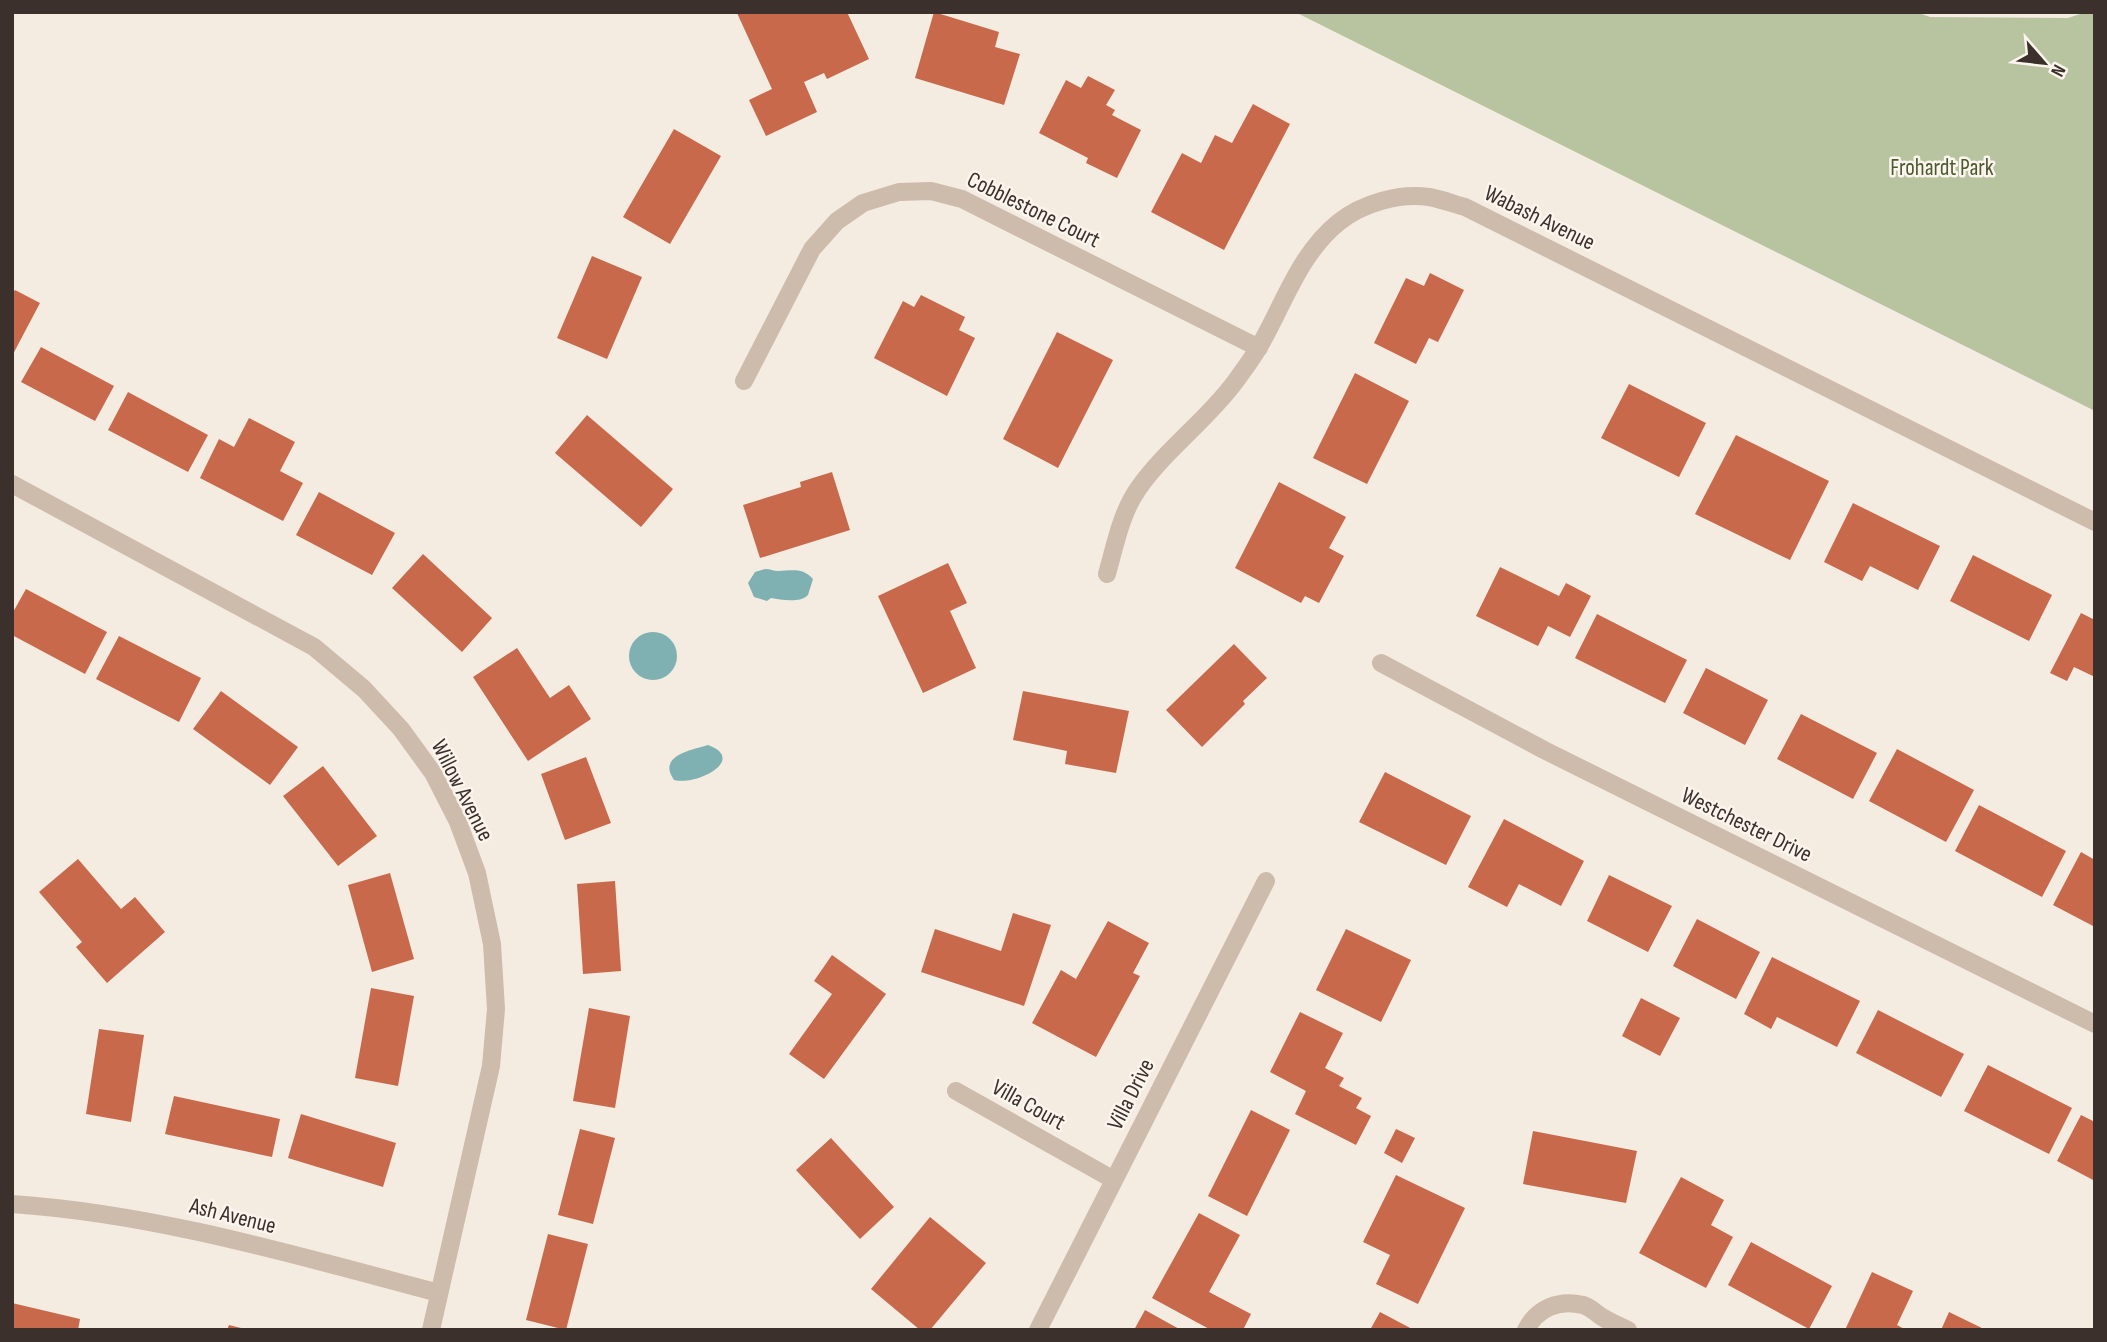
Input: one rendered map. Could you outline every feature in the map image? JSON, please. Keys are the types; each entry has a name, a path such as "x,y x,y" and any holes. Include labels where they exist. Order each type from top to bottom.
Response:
{"street":[{"name":"Cobblestone Court","path":"744,381 812,249 837,221 863,203 899,192 931,191 962,199 1259,348"},
{"name":"Wabash Avenue","path":"1107,574 1121,525 1137,491 1162,460 1209,414 1259,348 1303,262 1317,242 1340,221 1368,205 1398,197 1430,197 1465,207 2095,522"},
{"name":"Willow Avenue","path":"12,484 314,647 364,688 401,729 433,773 458,822 477,873 492,944 496,1009 491,1066 431,1330"},
{"name":"Westchester Drive","path":"1381,663 1544,750 2095,1024"},
{"name":"Villa Drive","path":"1038,1330 1266,881"},
{"name":"Villa Court","path":"956,1091 1114,1180"},
{"name":"Ash Avenue","path":"12,1204 69,1208 170,1225 439,1293"},
{"path":"1526,1330 1543,1308 1561,1302 1585,1305 1603,1318 1628,1330"}],"green space":[{"name":"Frohardt Park","path":"1295,12 1916,12 1930,17 2068,18 2095,12 2095,411"}],"water":[{"path":"765,569 805,573 813,579 808,595 801,599 771,598 767,601 754,597 748,583 755,572"},
{"path":"653,632 670,639 677,656 670,673 653,680 636,673 629,656 636,639"},
{"path":"708,745 719,751 723,757 721,764 715,770 695,779 674,780 670,772 673,760 685,752"}],"building":[{"path":"847,12 869,59 827,79 824,73 804,82 817,112 766,136 749,100 772,89 737,13"},
{"path":"934,12 999,32 995,47 1020,54 1004,105 915,78"},
{"path":"1088,76 1115,90 1106,105 1115,110 1112,115 1141,130 1117,178 1086,163 1088,158 1039,133 1066,80 1081,88"},
{"path":"1253,104 1290,124 1224,250 1151,212 1182,153 1201,163 1215,135 1232,143"},
{"path":"674,129 721,156 670,244 623,217"},
{"path":"592,256 642,277 607,359 557,338"},
{"path":"1430,273 1464,290 1438,342 1429,338 1416,364 1374,343 1406,278 1424,286"},
{"path":"15,290 40,303 12,356 12,294"},
{"path":"921,295 965,317 959,330 975,338 947,396 874,358 903,301 914,307"},
{"path":"1057,332 1113,360 1058,468 1003,439"},
{"path":"41,347 114,386 95,421 21,382"},
{"path":"1355,373 1409,401 1367,484 1313,458"},
{"path":"1629,384 1706,423 1679,477 1601,438"},
{"path":"128,392 208,435 188,472 108,430"},
{"path":"587,415 673,489 641,527 555,453"},
{"path":"249,418 295,442 280,471 303,483 283,521 200,478 219,439 234,447"},
{"path":"1736,435 1829,481 1790,560 1695,514"},
{"path":"832,472 850,530 760,558 743,505 801,487 800,482"},
{"path":"1279,482 1346,517 1329,548 1344,556 1319,603 1305,596 1301,603 1235,568"},
{"path":"319,492 395,533 372,575 296,535"},
{"path":"1853,503 1940,546 1918,590 1870,566 1862,581 1824,562"},
{"path":"423,554 492,618 462,652 392,588"},
{"path":"1973,555 2052,595 2029,641 1950,601"},
{"path":"948,563 967,603 950,611 976,668 923,693 878,596"},
{"path":"1500,567 1559,596 1566,583 1591,596 1570,637 1548,626 1538,646 1476,616"},
{"path":"26,589 107,632 85,674 12,635 12,614"},
{"path":"2081,613 2095,620 2095,677 2074,667 2067,681 2050,673"},
{"path":"1597,614 1687,660 1665,703 1575,658"},
{"path":"119,636 201,678 179,722 96,679"},
{"path":"1234,644 1267,678 1202,747 1166,710"},
{"path":"517,648 550,698 569,685 591,719 528,761 473,677"},
{"path":"1706,668 1768,700 1745,745 1683,713"},
{"path":"221,691 298,747 270,785 193,729"},
{"path":"1023,691 1129,711 1116,773 1065,764 1067,751 1013,740"},
{"path":"1801,714 1877,753 1853,799 1777,759"},
{"path":"1897,749 1974,790 1946,842 1869,801"},
{"path":"586,757 611,823 565,840 541,774"},
{"path":"323,766 377,836 338,866 283,796"},
{"path":"1385,772 1471,816 1446,865 1359,822"},
{"path":"1979,805 2066,851 2042,897 1955,851"},
{"path":"1504,819 1584,861 1561,906 1519,884 1507,907 1468,887"},
{"path":"2081,852 2095,860 2095,927 2053,905"},
{"path":"78,859 121,909 135,897 165,932 107,983 76,947 82,942 39,892"},
{"path":"390,873 414,959 372,972 348,885"},
{"path":"1609,875 1672,906 1648,952 1587,921"},
{"path":"615,881 621,971 583,974 577,884"},
{"path":"1013,913 1051,925 1024,1006 921,972 935,929 1001,951"},
{"path":"1697,919 1760,952 1736,999 1673,966"},
{"path":"1108,921 1149,943 1133,973 1140,976 1096,1057 1032,1023 1061,970 1076,979"},
{"path":"1346,929 1411,960 1381,1022 1316,990"},
{"path":"832,955 886,994 824,1079 789,1054 832,994 814,981"},
{"path":"1772,957 1860,1001 1837,1047 1777,1017 1771,1029 1744,1014"},
{"path":"371,988 414,996 398,1086 355,1078"},
{"path":"1641,998 1680,1018 1660,1056 1622,1036"},
{"path":"589,1008 630,1016 615,1108 573,1101"},
{"path":"1878,1010 1964,1054 1941,1097 1856,1053"},
{"path":"1300,1012 1343,1033 1325,1068 1344,1078 1339,1086 1362,1098 1356,1108 1371,1116 1356,1145 1295,1114 1306,1091 1270,1072"},
{"path":"99,1029 144,1035 131,1122 86,1114"},
{"path":"1988,1065 2072,1108 2049,1154 1964,1111"},
{"path":"174,1096 280,1119 272,1157 165,1134"},
{"path":"1251,1110 1290,1130 1247,1216 1208,1196"},
{"path":"301,1114 396,1143 383,1187 288,1158"},
{"path":"2081,1115 2095,1122 2095,1181 2057,1161"},
{"path":"580,1129 615,1138 593,1224 558,1215"},
{"path":"1396,1129 1415,1138 1402,1163 1384,1153"},
{"path":"1533,1131 1637,1151 1626,1203 1523,1184"},
{"path":"831,1138 894,1207 860,1239 796,1170"},
{"path":"1396,1175 1465,1208 1418,1304 1376,1284 1390,1255 1363,1242"},
{"path":"1681,1177 1724,1200 1711,1225 1733,1237 1706,1288 1639,1253"},
{"path":"1199,1213 1240,1235 1209,1292 1251,1314 1243,1330 1211,1330 1152,1298"},
{"path":"930,1217 986,1263 930,1330 920,1330 871,1289"},
{"path":"548,1234 588,1244 566,1330 526,1320"},
{"path":"1751,1242 1832,1286 1809,1329 1728,1285"},
{"path":"1872,1272 1913,1291 1897,1325 1906,1330 1845,1330"},
{"path":"12,1303 80,1319 78,1330 12,1330"},
{"path":"1145,1310 1181,1330 1134,1330"},
{"path":"1380,1312 1414,1330 1370,1330"},
{"path":"1949,1312 1986,1330 1941,1330"},
{"path":"229,1325 245,1329 245,1330 227,1330"}]}
